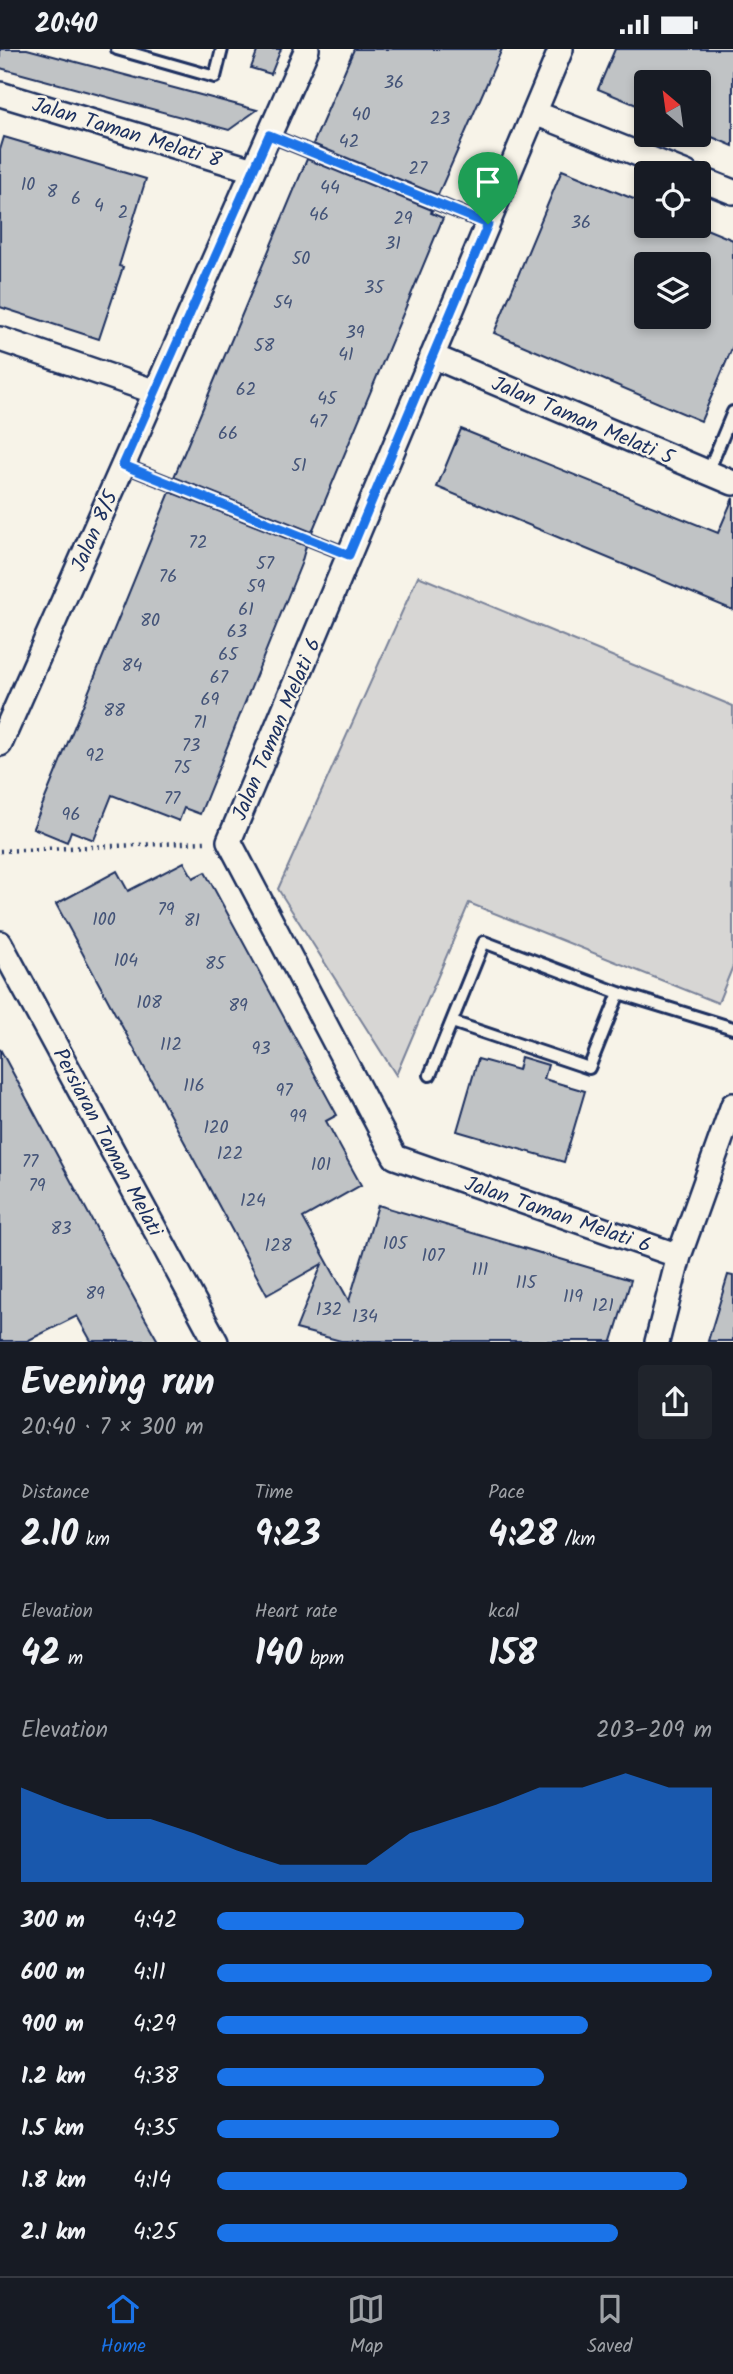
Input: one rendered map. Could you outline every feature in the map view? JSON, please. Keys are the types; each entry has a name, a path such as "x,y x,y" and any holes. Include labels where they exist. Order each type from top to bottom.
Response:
{"street":[{"name":"Jalan 8/5","path":"0,744 307,49"},
{"name":"Jalan Taman Melati 6","path":"561,49 229,841 395,1157 680,1256"},
{"name":"Jalan Taman Melati 8","path":"0,94 253,170"},
{"path":"534,113 656,161"},
{"path":"711,183 733,192"},
{"path":"0,339 156,392"},
{"name":"Jalan Taman Melati 5","path":"432,356 733,483"},
{"name":"Persiaran Taman Melati","path":"0,943 216,1342"},
{"path":"657,1342 680,1256 733,1105"}],"lane":[{"path":"117,49 215,77 222,49"},
{"path":"269,135 488,224"},
{"path":"708,472 733,412"},
{"path":"123,465 349,555"},
{"path":"430,1075 484,942 619,993 733,1028"},
{"path":"452,1022 589,1068 619,993"}],"path":[{"path":"0,852 229,841"}],"shaded area":[{"path":"418,576 733,706 733,966 718,1003 469,903 396,1075 278,889"}],"building":[{"path":"0,49 27,49 257,110 229,130 0,68"},
{"path":"258,49 281,49 271,74 251,68"},
{"path":"354,49 502,49 438,195 313,144"},
{"path":"615,49 733,49 733,146 711,137 711,70 634,70 634,104 598,89"},
{"path":"4,137 146,179 119,266 123,267 99,339 0,307 0,150"},
{"path":"307,159 432,210 431,213 443,218 312,532 174,477"},
{"path":"562,170 634,199 634,238 711,238 711,231 733,240 733,346 701,421 494,333"},
{"path":"461,429 718,533 733,498 733,610 437,487"},
{"path":"170,492 306,546 301,564 200,814 184,808 179,821 112,795 94,840 71,831 67,842 33,828"},
{"path":"184,862 193,878 205,872 337,1115 326,1121 361,1185 303,1218 349,1301 378,1205 631,1280 612,1341 341,1341 296,1329 322,1264 267,1295 56,904 117,871 128,891"},
{"path":"0,1049 158,1341 91,1341 77,1316 27,1341 0,1341"},
{"path":"521,1057 548,1065 544,1079 585,1091 564,1162 457,1131 478,1059 518,1070"},
{"path":"728,1275 733,1276 733,1341 708,1341"}],"route":[{"path":"269,135 488,224 349,555 123,465 269,135"}]}
